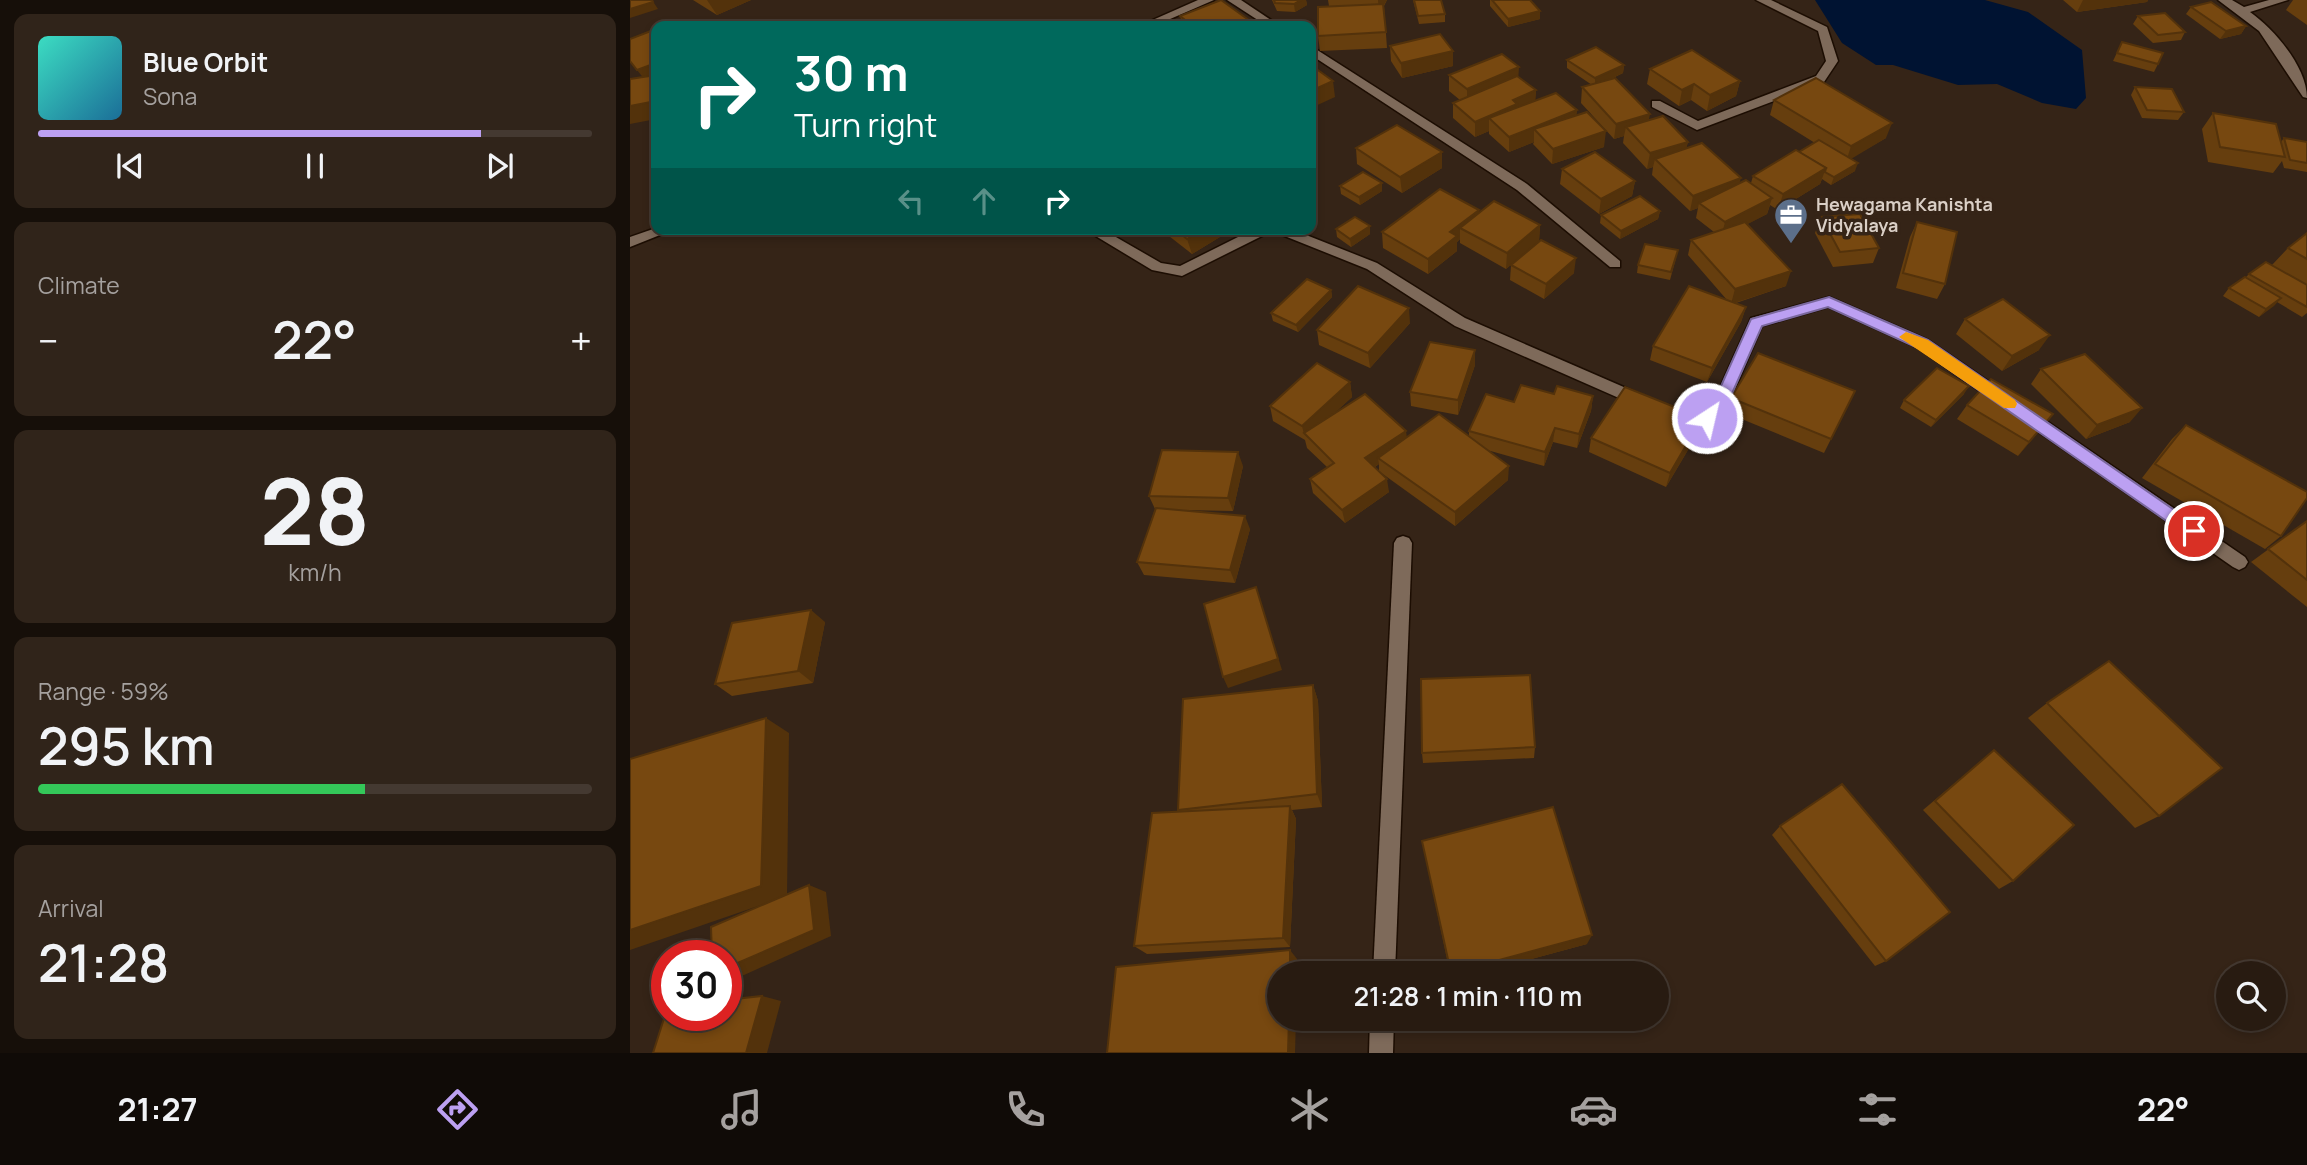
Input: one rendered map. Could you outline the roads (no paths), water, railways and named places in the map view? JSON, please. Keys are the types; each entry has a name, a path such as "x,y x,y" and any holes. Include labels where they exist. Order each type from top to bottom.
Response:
{"street":[{"path":"1157,21 1208,0"},
{"path":"1233,0 1266,21"},
{"path":"1656,104 1697,126 1820,79 1832,61 1823,29 1762,0"},
{"path":"2224,0 2244,10 2274,40 2307,94"},
{"path":"2244,10 2282,0"},
{"path":"1316,53 1522,187 1615,264"},
{"path":"630,242 651,235"},
{"path":"1101,235 1157,267 1182,271 1254,235"},
{"path":"1292,235 1372,266 1460,322 1679,418 1707,418 1719,407 1756,323 1829,302 1923,344 2239,562"},
{"path":"1385,961 1403,543"},
{"path":"1381,1053 1382,1031"}],"water":[{"path":"1815,0 1985,0 2028,12 2082,50 2086,98 2076,109 2042,103 1997,84 1958,85 1893,65 1876,65 1842,43"}],"place":[{"name":"Hewagama Kanishta Vidyalaya","path":"1791,245"}]}
